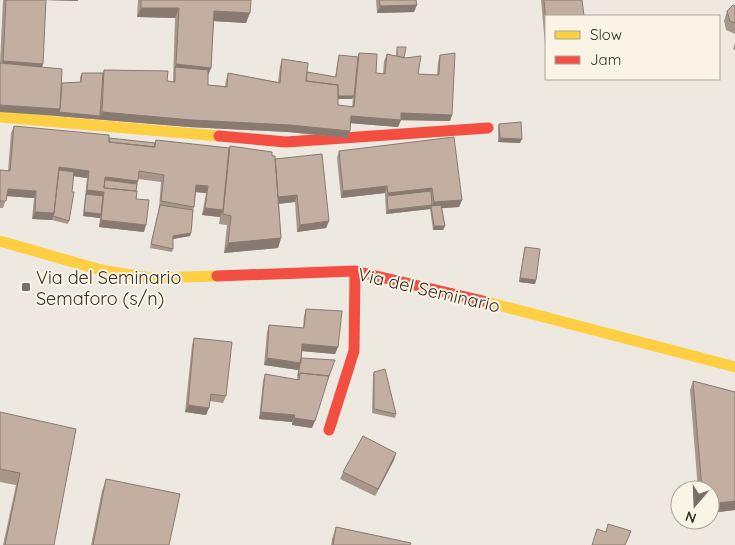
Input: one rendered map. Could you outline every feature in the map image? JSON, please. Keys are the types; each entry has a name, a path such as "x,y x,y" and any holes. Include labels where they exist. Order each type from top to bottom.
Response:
{"main road":[{"path":"0,117 286,142 488,128"},
{"name":"Via del Seminario","path":"0,241 101,270 150,278 355,272 462,296 735,367"},
{"path":"328,430 354,351 355,272"}],"building":[{"path":"6,0 46,0 43,64 3,61"},
{"path":"141,0 251,0 250,13 214,11 211,68 176,64 179,8 141,8"},
{"path":"379,0 416,0 417,5 380,6"},
{"path":"544,0 582,0 584,15 545,15"},
{"path":"733,5 735,6 735,23 730,21 727,11"},
{"path":"397,47 406,47 404,58 397,56"},
{"path":"359,53 377,54 376,73 385,74 387,54 405,58 421,56 418,74 439,75 440,55 455,53 452,115 401,113 401,120 351,116 350,131 102,112 104,70 168,71 167,81 175,82 175,67 208,70 208,85 227,87 228,73 280,83 282,59 308,63 306,81 338,85 338,105 354,107"},
{"path":"339,55 358,57 354,96 338,96 338,85 306,81 307,72 336,77"},
{"path":"0,63 62,69 60,109 0,105"},
{"path":"82,73 103,73 100,116 59,112 62,83 81,82"},
{"path":"521,122 522,139 500,138 499,124"},
{"path":"14,126 109,135 109,142 155,147 156,140 229,148 223,210 205,208 208,186 196,185 194,207 161,201 164,175 139,171 138,181 105,177 104,188 137,191 136,199 149,200 146,225 101,220 104,192 87,190 89,171 59,167 54,213 35,212 36,191 8,189 6,201 0,201 0,170 10,171"},
{"path":"454,137 462,200 434,202 432,188 388,193 387,186 343,191 339,151"},
{"path":"109,138 155,143 154,147 109,142"},
{"path":"230,146 272,152 272,156 275,156 281,238 228,243 231,216 223,214"},
{"path":"322,154 329,221 300,225 297,195 278,197 275,159"},
{"path":"59,170 74,172 72,192 74,192 69,221 53,216"},
{"path":"105,180 137,184 136,191 104,188"},
{"path":"431,191 432,205 388,210 387,196"},
{"path":"86,194 103,196 101,214 84,212"},
{"path":"160,205 193,210 191,233 173,236 173,249 151,244"},
{"path":"441,205 445,226 434,226 431,206"},
{"path":"525,247 540,249 536,280 520,278"},
{"path":"306,309 342,311 338,347 302,344 301,363 267,358 269,325 304,328"},
{"path":"194,338 232,342 226,396 211,394 209,408 188,405"},
{"path":"301,358 335,360 329,376 300,373 298,376"},
{"path":"385,369 396,414 374,409 374,372"},
{"path":"300,373 329,376 315,421 294,418 295,415 261,412 265,374 299,380"},
{"path":"693,381 735,392 735,501 720,503 720,480 701,480"},
{"path":"0,412 76,429 54,545 5,545 20,473 0,469"},
{"path":"363,436 396,453 378,489 343,472"},
{"path":"106,479 180,494 169,545 93,545"},
{"path":"608,524 631,531 625,545 592,545 597,529 606,532"},
{"path":"336,527 411,543 410,545 333,545"}],"traffic: slow":[{"path":"0,117 219,136"},
{"path":"0,241 101,270 150,278 217,276"},
{"path":"483,301 735,367"}],"traffic: jam":[{"path":"219,136 286,142 488,128"},
{"path":"217,276 355,271 483,301"},
{"path":"329,430 354,351 355,271"}],"place":[{"name":"Via del Seminario Semaforo (s/n)","path":"26,287"}]}
